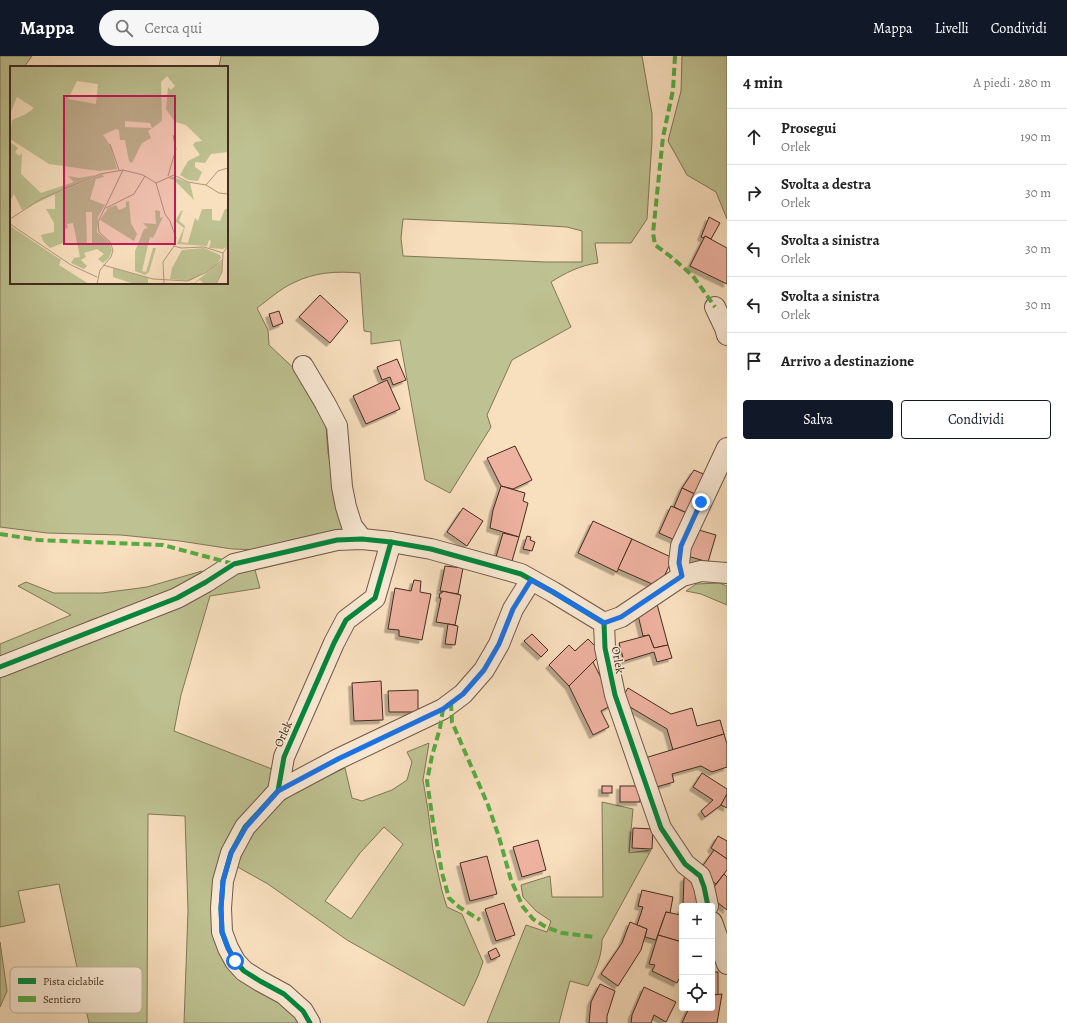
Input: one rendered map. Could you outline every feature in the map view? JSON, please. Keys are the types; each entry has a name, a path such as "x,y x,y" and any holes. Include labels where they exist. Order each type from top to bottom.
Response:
{"street":[{"path":"715,308 727,335"},
{"path":"303,366 337,426 342,487 346,508 352,526 362,539"},
{"path":"682,576 679,563 681,546 727,448"},
{"path":"0,667 177,598 234,564 337,540 362,539 431,549 521,574 604,623 621,617 682,576 701,570 727,573"},
{"name":"Orlek","path":"278,791 284,757 334,644 346,620 375,598 391,542"},
{"path":"310,1023 303,1011 284,994 250,974 235,961 228,948 222,932 221,908 223,881 231,853 246,827 278,791 338,759 443,709 463,694 484,670 499,644 513,609 531,580"},
{"name":"Orlek","path":"604,623 606,648 615,695 661,828 685,864 700,876 707,903"},
{"path":"715,930 727,964"}],"green space":[{"path":"0,56 32,56 25,66 10,66 10,284 228,284 228,66 219,66 221,56 642,56 652,114 652,140 647,219 631,243 595,243 598,263 573,270 551,282 571,327 512,360 487,415 491,427 450,493 425,480 400,340 371,344 371,332 364,331 360,273 334,272 318,274 288,285 257,308 268,330 269,345 301,375 316,398 326,427 328,453 347,530 268,550 232,549 180,541 121,535 47,533 0,527","holes":["403,219 567,227 582,231 582,262 546,262 403,256 401,238"]},
{"path":"682,56 727,56 727,219 716,192 687,175 668,141 681,91"},
{"path":"253,563 260,588 210,596 181,695 174,731 272,769 269,788 214,886 216,944 225,959 267,990 302,1023 184,1023 188,911 185,816 148,814 147,1023 89,1023 87,1013 142,1013 142,967 77,967 59,884 18,891 25,922 0,927 0,674"},
{"path":"202,571 199,580 161,596 91,620 47,640 0,658 0,644 71,615 18,586 26,582 54,593 102,593 147,587"},
{"path":"719,583 727,586 727,605 701,594 686,591 696,584"},
{"path":"429,743 423,780 433,850 442,891 447,907 462,914 483,962 464,1006 347,940 268,884 234,865 246,840 265,817 293,792 345,768 352,798 362,801 392,790 407,780 412,762 407,752","holes":["384,827 403,844 351,919 325,901 360,853"]},
{"path":"602,802 633,809 629,853 651,850 602,940 602,946 596,969 588,986 570,981 559,1023 487,1023 526,925 547,932 551,921 536,911 523,897 521,885 550,876 552,897 603,897"},
{"path":"0,942 7,991 0,1007"}],"building":[{"path":"709,217 720,223 711,239 705,236 704,238 701,237"},
{"path":"705,236 727,248 727,284 690,266"},
{"path":"320,295 348,321 330,343 299,317"},
{"path":"279,311 283,323 273,327 269,314"},
{"path":"397,359 406,380 393,385 390,377 382,380 377,367"},
{"path":"387,380 400,409 366,424 353,396"},
{"path":"515,446 532,480 513,489 501,486 487,458"},
{"path":"694,470 708,476 699,496 682,488"},
{"path":"501,486 525,493 523,501 528,503 519,537 490,528 493,510"},
{"path":"682,488 699,496 691,515 674,507"},
{"path":"671,506 689,514 677,541 659,533"},
{"path":"463,508 483,521 467,546 447,532"},
{"path":"593,521 632,539 617,572 578,553"},
{"path":"692,528 716,535 708,562 684,555"},
{"path":"503,533 519,537 512,561 496,557"},
{"path":"527,536 531,537 530,540 535,542 532,551 523,549"},
{"path":"632,539 673,558 659,587 618,569"},
{"path":"445,566 463,568 458,594 440,591"},
{"path":"414,580 421,581 420,592 431,594 422,640 399,636 399,630 388,629 395,588 411,591"},
{"path":"442,591 461,595 455,625 436,622 441,598 439,598"},
{"path":"657,604 668,645 654,648 649,635 643,636 638,615"},
{"path":"448,624 458,626 455,645 445,644"},
{"path":"532,634 548,650 541,657 524,641"},
{"path":"649,635 654,648 668,645 672,658 657,662 654,652 624,661 619,643"},
{"path":"588,639 602,653 569,686 549,665 569,645 575,651"},
{"path":"593,662 614,704 601,711 609,727 593,735 569,686"},
{"path":"381,681 383,720 354,721 352,683"},
{"path":"628,688 671,714 692,708 697,726 720,720 724,734 673,750 667,729 620,701"},
{"path":"418,690 418,712 389,712 388,691"},
{"path":"724,734 727,744 727,767 712,772 701,766 672,774 674,782 653,788 645,758"},
{"path":"702,773 727,789 727,794 721,805 705,817 701,811 713,800 693,787"},
{"path":"602,786 612,786 612,793 602,793"},
{"path":"620,786 640,786 640,802 620,802"},
{"path":"727,794 727,808 721,805"},
{"path":"633,828 653,829 652,849 632,848"},
{"path":"718,836 727,841 727,859 711,848"},
{"path":"538,840 546,870 522,877 513,847"},
{"path":"714,850 727,859 727,870 716,884 699,871"},
{"path":"487,856 497,894 470,901 460,863"},
{"path":"724,874 727,877 727,910 708,895"},
{"path":"693,875 701,903 683,903 684,878"},
{"path":"642,890 673,897 670,913 666,912 656,940 645,937 647,929 637,925 643,907 638,906"},
{"path":"504,903 515,935 496,941 485,909"},
{"path":"666,912 679,915 679,941 658,935"},
{"path":"630,922 647,929 641,950 618,986 601,974 622,943"},
{"path":"658,935 679,941 679,979 677,983 652,971 655,965 649,964"},
{"path":"496,948 500,956 491,960 488,952"},
{"path":"715,972 718,972 718,995 715,995"},
{"path":"600,984 615,991 607,1016 607,1023 589,1023 591,1002"},
{"path":"644,987 676,1002 666,1022 654,1015 651,1023 631,1023 632,1015"},
{"path":"722,994 717,1023 682,1023 688,1011 715,1011 715,995"}],"marked path":[{"path":"675,56 673,90 663,137 653,233 655,245 693,276 715,307"},
{"path":"0,534 38,540 163,545 234,564"},
{"path":"451,703 452,722 488,805 511,880 523,907 533,919 546,927 562,933 594,937"},
{"path":"443,709 427,781 433,822 442,873 449,898 459,907 480,920"}],"cycle path":[{"path":"0,667 177,598 234,564 337,540 362,539 431,549 521,574 604,623 605,648 615,695 661,828 685,864 700,876 707,903"},
{"path":"310,1023 303,1011 284,994 244,971 235,961 222,932 221,908 223,881 231,853 245,827 278,791 284,757 334,643 346,620 375,598 391,542"}],"route":[{"path":"235,961 222,932 221,908 223,881 231,853 246,827 278,791 338,759 443,709 463,694 484,670 499,644 513,609 531,580 604,623 621,617 640,605 682,576 679,563 681,546 701,502"}]}
